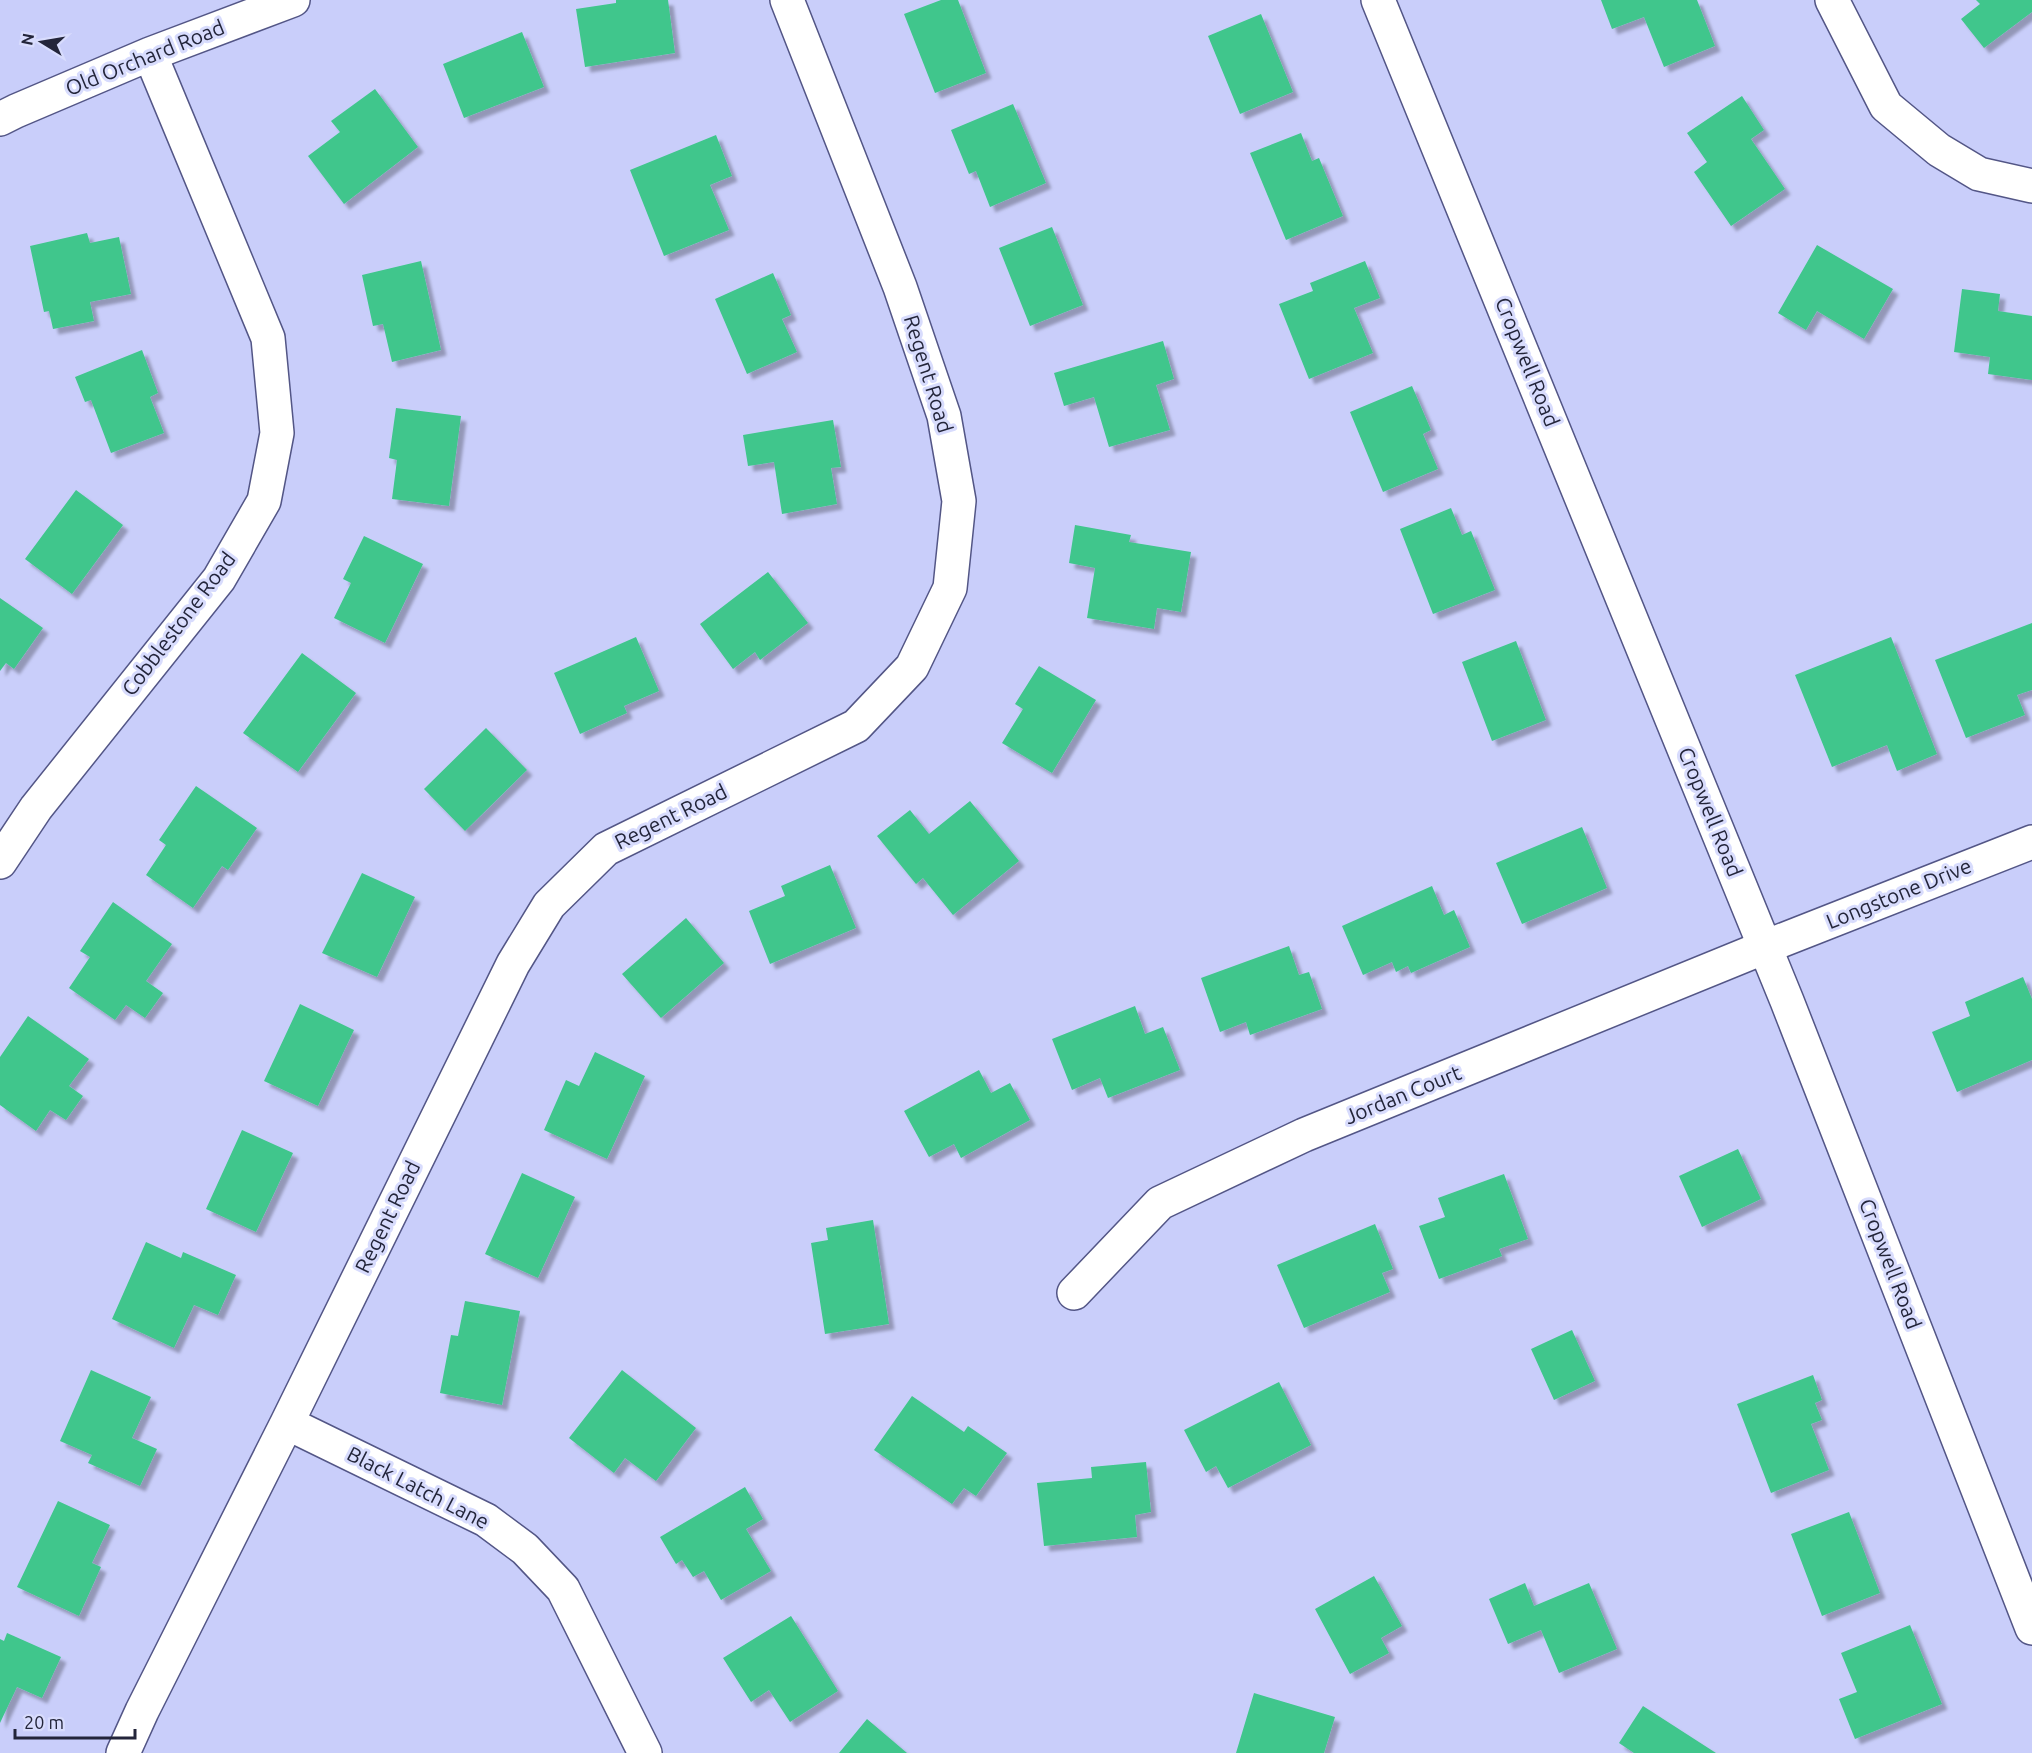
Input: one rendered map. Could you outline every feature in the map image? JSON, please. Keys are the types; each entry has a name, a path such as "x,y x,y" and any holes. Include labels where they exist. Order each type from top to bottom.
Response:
{"street":[{"name":"Old Orchard Road","path":"0,119 150,54 293,0"},
{"name":"Regent Road","path":"123,1753 513,964 549,904 606,849 856,726 912,667 950,588 959,501 944,416 900,286 787,0"},
{"name":"Cropwell Road","path":"1378,0 1765,947 2032,1628"},
{"path":"1832,0 1887,106 1939,150 1979,174 2032,186"},
{"name":"Cobblestone Road","path":"0,862 36,808 219,579 264,501 277,433 268,338 150,54"},
{"name":"Longstone Drive","path":"1765,947 2032,842"},
{"name":"Jordan Court","path":"1074,1293 1160,1203 1304,1135 1765,947"},
{"name":"Black Latch Lane","path":"287,1423 486,1520 525,1549 563,1589 645,1753"}],"building":[{"path":"616,0 668,0 675,53 585,67 576,9 616,3"},
{"path":"941,0 958,0 986,73 935,93 904,14"},
{"path":"1601,0 1697,0 1715,46 1664,67 1644,17 1612,29"},
{"path":"1976,0 2032,0 2032,12 1984,48 1961,19 1980,4"},
{"path":"1261,14 1293,92 1240,114 1208,36"},
{"path":"522,32 544,87 464,118 443,64"},
{"path":"375,89 418,147 344,204 308,156 340,132 331,121"},
{"path":"1742,96 1764,130 1751,139 1785,189 1731,226 1694,172 1707,162 1687,133"},
{"path":"1013,104 1046,183 990,207 976,171 969,174 951,130"},
{"path":"1301,133 1312,161 1319,158 1343,216 1286,240 1250,153"},
{"path":"716,135 732,176 710,185 729,230 664,256 630,170"},
{"path":"1052,227 1083,305 1030,326 999,248"},
{"path":"87,233 90,243 119,237 131,294 90,302 94,321 53,329 49,311 44,312 30,246"},
{"path":"1817,245 1893,289 1864,339 1817,311 1806,330 1778,313"},
{"path":"421,261 441,350 392,362 383,324 373,326 362,275"},
{"path":"1365,261 1380,298 1354,308 1373,353 1309,379 1279,304 1313,291 1310,283"},
{"path":"773,273 791,315 782,319 797,352 747,374 715,299"},
{"path":"1962,289 2000,294 1998,311 2032,316 2032,380 1988,374 1990,357 1954,352"},
{"path":"1163,341 1174,379 1156,385 1170,430 1109,447 1094,397 1064,406 1054,373"},
{"path":"142,350 158,393 150,397 164,433 111,453 91,400 85,402 75,377"},
{"path":"1412,386 1431,430 1423,434 1438,469 1383,492 1350,412"},
{"path":"396,408 461,416 449,506 392,499 397,460 389,458"},
{"path":"833,420 841,467 831,468 837,504 782,514 774,462 748,466 743,435"},
{"path":"76,490 123,525 72,594 25,559"},
{"path":"1451,508 1462,535 1471,531 1495,590 1433,614 1400,529"},
{"path":"1075,525 1131,535 1129,542 1191,552 1181,612 1157,608 1154,629 1087,618 1095,568 1069,563"},
{"path":"364,536 423,564 385,643 334,618 351,583 343,579"},
{"path":"768,572 808,623 760,660 755,652 733,669 700,624"},
{"path":"0,598 43,628 14,669 6,663 0,671"},
{"path":"2032,623 2032,690 2017,695 2025,715 1966,738 1935,660"},
{"path":"636,637 659,691 624,706 627,713 580,734 554,673"},
{"path":"1891,637 1937,754 1897,771 1887,745 1832,767 1795,675"},
{"path":"1516,641 1546,720 1492,741 1462,662"},
{"path":"302,653 356,693 298,772 243,733"},
{"path":"1039,666 1096,700 1052,773 1002,743 1023,709 1015,704"},
{"path":"486,728 527,770 465,831 424,789"},
{"path":"196,786 257,828 228,870 222,866 193,908 146,875 166,845 159,840"},
{"path":"970,801 1019,861 953,915 923,878 916,884 877,836 910,810 929,834"},
{"path":"1582,827 1607,888 1522,924 1496,863"},
{"path":"830,865 856,928 770,964 749,911 785,896 781,886"},
{"path":"362,873 415,897 377,977 322,953"},
{"path":"1432,886 1444,915 1454,910 1470,947 1411,973 1408,966 1396,972 1392,962 1363,975 1342,926"},
{"path":"113,902 172,944 146,981 163,993 145,1018 126,1005 115,1020 69,988 90,957 80,951"},
{"path":"686,918 724,963 661,1018 622,974"},
{"path":"1289,946 1299,975 1309,972 1322,1009 1250,1035 1246,1022 1220,1032 1201,978"},
{"path":"2023,977 2032,999 2032,1060 1957,1092 1932,1032 1970,1016 1965,1002"},
{"path":"300,1004 354,1030 318,1106 264,1081"},
{"path":"1135,1006 1145,1034 1163,1027 1180,1070 1108,1098 1100,1078 1072,1090 1052,1039"},
{"path":"28,1016 89,1059 69,1086 83,1096 66,1120 50,1110 36,1131 0,1105 0,1057"},
{"path":"595,1052 645,1076 607,1159 544,1130 566,1080 579,1086"},
{"path":"979,1070 991,1093 1010,1083 1030,1120 961,1158 954,1144 929,1157 904,1111"},
{"path":"242,1130 293,1153 256,1232 206,1209"},
{"path":"1738,1149 1761,1199 1702,1227 1679,1176"},
{"path":"522,1173 575,1197 538,1278 485,1254"},
{"path":"1504,1174 1528,1239 1499,1249 1502,1256 1439,1279 1419,1226 1445,1217 1438,1198"},
{"path":"873,1220 889,1324 825,1334 811,1243 828,1240 826,1228"},
{"path":"1375,1224 1393,1269 1382,1273 1390,1292 1304,1328 1277,1265"},
{"path":"146,1242 181,1258 183,1252 236,1275 218,1315 194,1305 174,1348 112,1319"},
{"path":"465,1301 520,1311 502,1405 440,1393 451,1335 458,1336"},
{"path":"1572,1330 1595,1381 1554,1400 1531,1349"},
{"path":"91,1370 151,1397 132,1438 157,1449 140,1486 88,1463 92,1455 60,1441"},
{"path":"622,1370 696,1428 656,1481 625,1458 614,1473 569,1438"},
{"path":"1813,1375 1822,1400 1815,1403 1822,1420 1811,1424 1829,1470 1771,1493 1737,1404"},
{"path":"1279,1382 1311,1445 1228,1488 1216,1466 1206,1472 1184,1430"},
{"path":"912,1396 964,1432 968,1426 1007,1453 976,1496 964,1488 952,1504 874,1450"},
{"path":"1146,1462 1151,1512 1135,1515 1137,1537 1044,1546 1037,1483 1092,1478 1091,1467"},
{"path":"745,1487 763,1519 746,1529 771,1571 721,1600 704,1571 693,1577 682,1560 676,1564 660,1537"},
{"path":"58,1501 110,1525 92,1563 101,1567 79,1616 17,1587"},
{"path":"1849,1512 1880,1593 1822,1616 1791,1534"},
{"path":"1374,1576 1402,1626 1381,1638 1389,1653 1350,1674 1315,1609"},
{"path":"1525,1583 1534,1606 1589,1583 1617,1649 1559,1673 1541,1630 1508,1644 1489,1599"},
{"path":"791,1616 838,1691 790,1722 769,1690 751,1702 723,1658"},
{"path":"1910,1625 1942,1704 1855,1739 1839,1699 1857,1692 1841,1653"},
{"path":"7,1633 61,1657 42,1698 17,1687 0,1723 0,1639 4,1641"},
{"path":"1254,1693 1335,1717 1324,1753 1236,1753"},
{"path":"1643,1706 1716,1753 1634,1753 1619,1743"},
{"path":"867,1719 907,1753 839,1753"}]}
